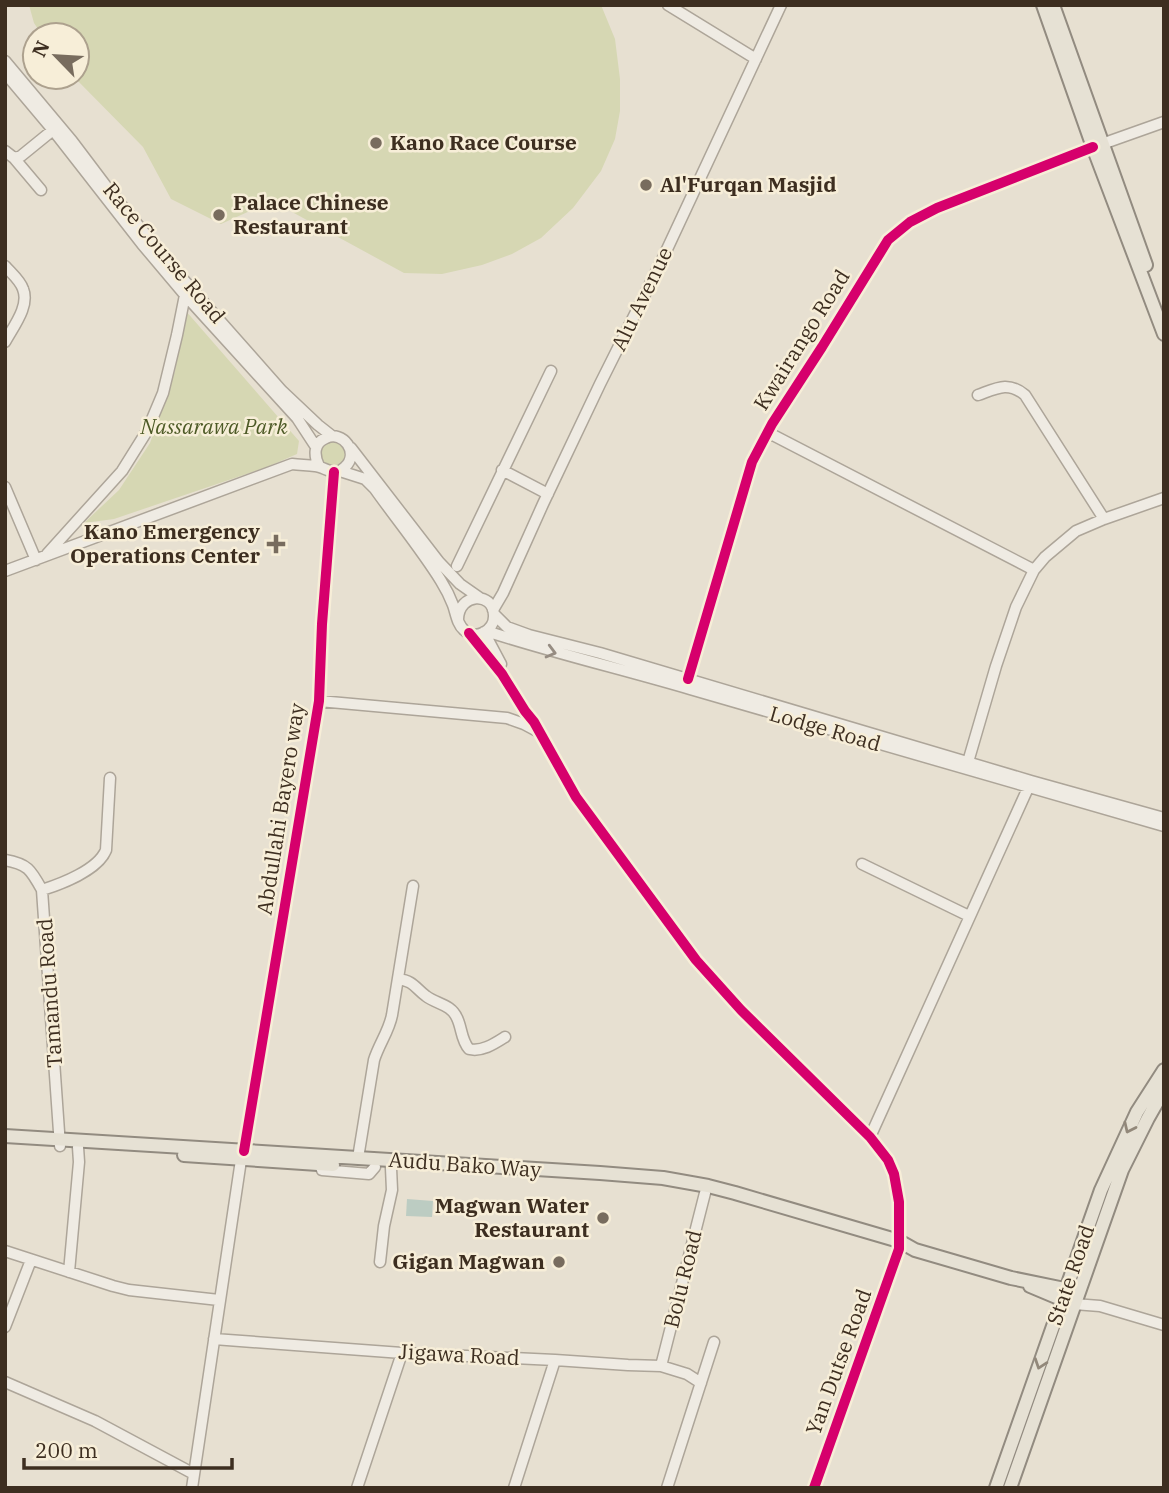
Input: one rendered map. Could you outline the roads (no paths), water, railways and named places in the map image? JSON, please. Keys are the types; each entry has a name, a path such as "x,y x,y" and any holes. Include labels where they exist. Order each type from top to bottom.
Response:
{"main road":[{"path":"1043,5 1164,311"},
{"path":"1053,5 1098,145 1164,334"},
{"name":"State Road","path":"1010,1488 1110,1170 1137,1112 1164,1070"},
{"name":"State Road","path":"996,1488 1122,1170 1164,1090"},
{"name":"Audu Bako Way","path":"5,1136 320,1164 643,1183 705,1193 899,1245"},
{"name":"Audu Bako Way","path":"5,1142 60,1142 78,1147 359,1158 663,1178 735,1193 1070,1296"}],"street":[{"path":"668,5 756,59"},
{"name":"Alu Avenue","path":"489,606 503,593 781,5"},
{"name":"Race Course Road","path":"5,61 175,270 282,391 332,436"},
{"name":"Race Course Road","path":"5,74 185,295 297,418 315,449"},
{"name":"Kwairango Road","path":"688,679 752,462 767,432 888,240 911,222 937,208 1164,122"},
{"path":"14,158 21,156 53,130"},
{"path":"5,151 41,190"},
{"path":"5,266 23,287 25,299 5,342"},
{"path":"40,558 122,471 147,432 163,393 185,295"},
{"path":"457,566 551,370"},
{"path":"978,395 1007,386 1026,395 1104,519"},
{"path":"767,432 1034,570"},
{"path":"5,571 292,464 315,449 321,440 332,436 347,442 439,562 460,584 489,606 492,624 485,632 476,635 469,633"},
{"path":"337,471 349,461 350,449 347,442"},
{"path":"315,449 316,459 324,470 365,479 375,489 439,578 460,625 502,674 534,722"},
{"path":"292,464 319,466"},
{"path":"502,470 548,494"},
{"name":"Abdullahi Bayero way","path":"192,1488 242,1155 319,701 322,624 337,471"},
{"path":"5,488 40,558"},
{"path":"968,762 1016,607 1034,570 1045,556 1076,531 1164,498"},
{"path":"458,619 461,606 473,598 489,606"},
{"name":"Lodge Road","path":"489,606 507,627 529,635 1164,818"},
{"path":"485,632 495,655 534,722"},
{"name":"Lodge Road","path":"485,632 1164,826"},
{"path":"319,701 507,718 541,733"},
{"name":"Yan Dutse Road","path":"534,722 576,797 696,960 741,1010 870,1137 888,1160 894,1174 899,1202 899,1245 814,1488"},
{"path":"42,890 65,883 104,856 110,778"},
{"path":"870,1137 1028,788"},
{"name":"Tamandu Road","path":"5,860 23,864 42,890 60,1142"},
{"path":"862,863 969,916"},
{"path":"359,1158 374,1060 390,1026 413,886"},
{"path":"398,979 410,982 427,998 452,1010 469,1049 477,1050 490,1046 505,1037"},
{"path":"69,1272 78,1147"},
{"path":"380,1262 392,1190 391,1168"},
{"name":"Bolu Road","path":"661,1366 705,1193"},
{"path":"5,1251 129,1290 219,1300"},
{"path":"5,1327 31,1260"},
{"path":"1070,1296 1164,1325"},
{"name":"Jigawa Road","path":"214,1339 402,1353 661,1366 687,1374 701,1383"},
{"path":"667,1488 714,1342"},
{"path":"357,1488 402,1353"},
{"path":"514,1488 555,1360"},
{"path":"5,1382 95,1421 194,1474"}],"place":[{"name":"Kano Race Course","path":"376,143"},
{"name":"Al'Furqan Masjid","path":"646,185"},
{"name":"Palace Chinese Restaurant","path":"219,215"},
{"name":"Kano Emergency Operations Center","path":"276,544"},
{"name":"Magwan Water Restaurant","path":"603,1218"},
{"name":"Gigan Magwan","path":"559,1262"}],"park label":[{"name":"Nassarawa Park","path":"214,427"}]}
